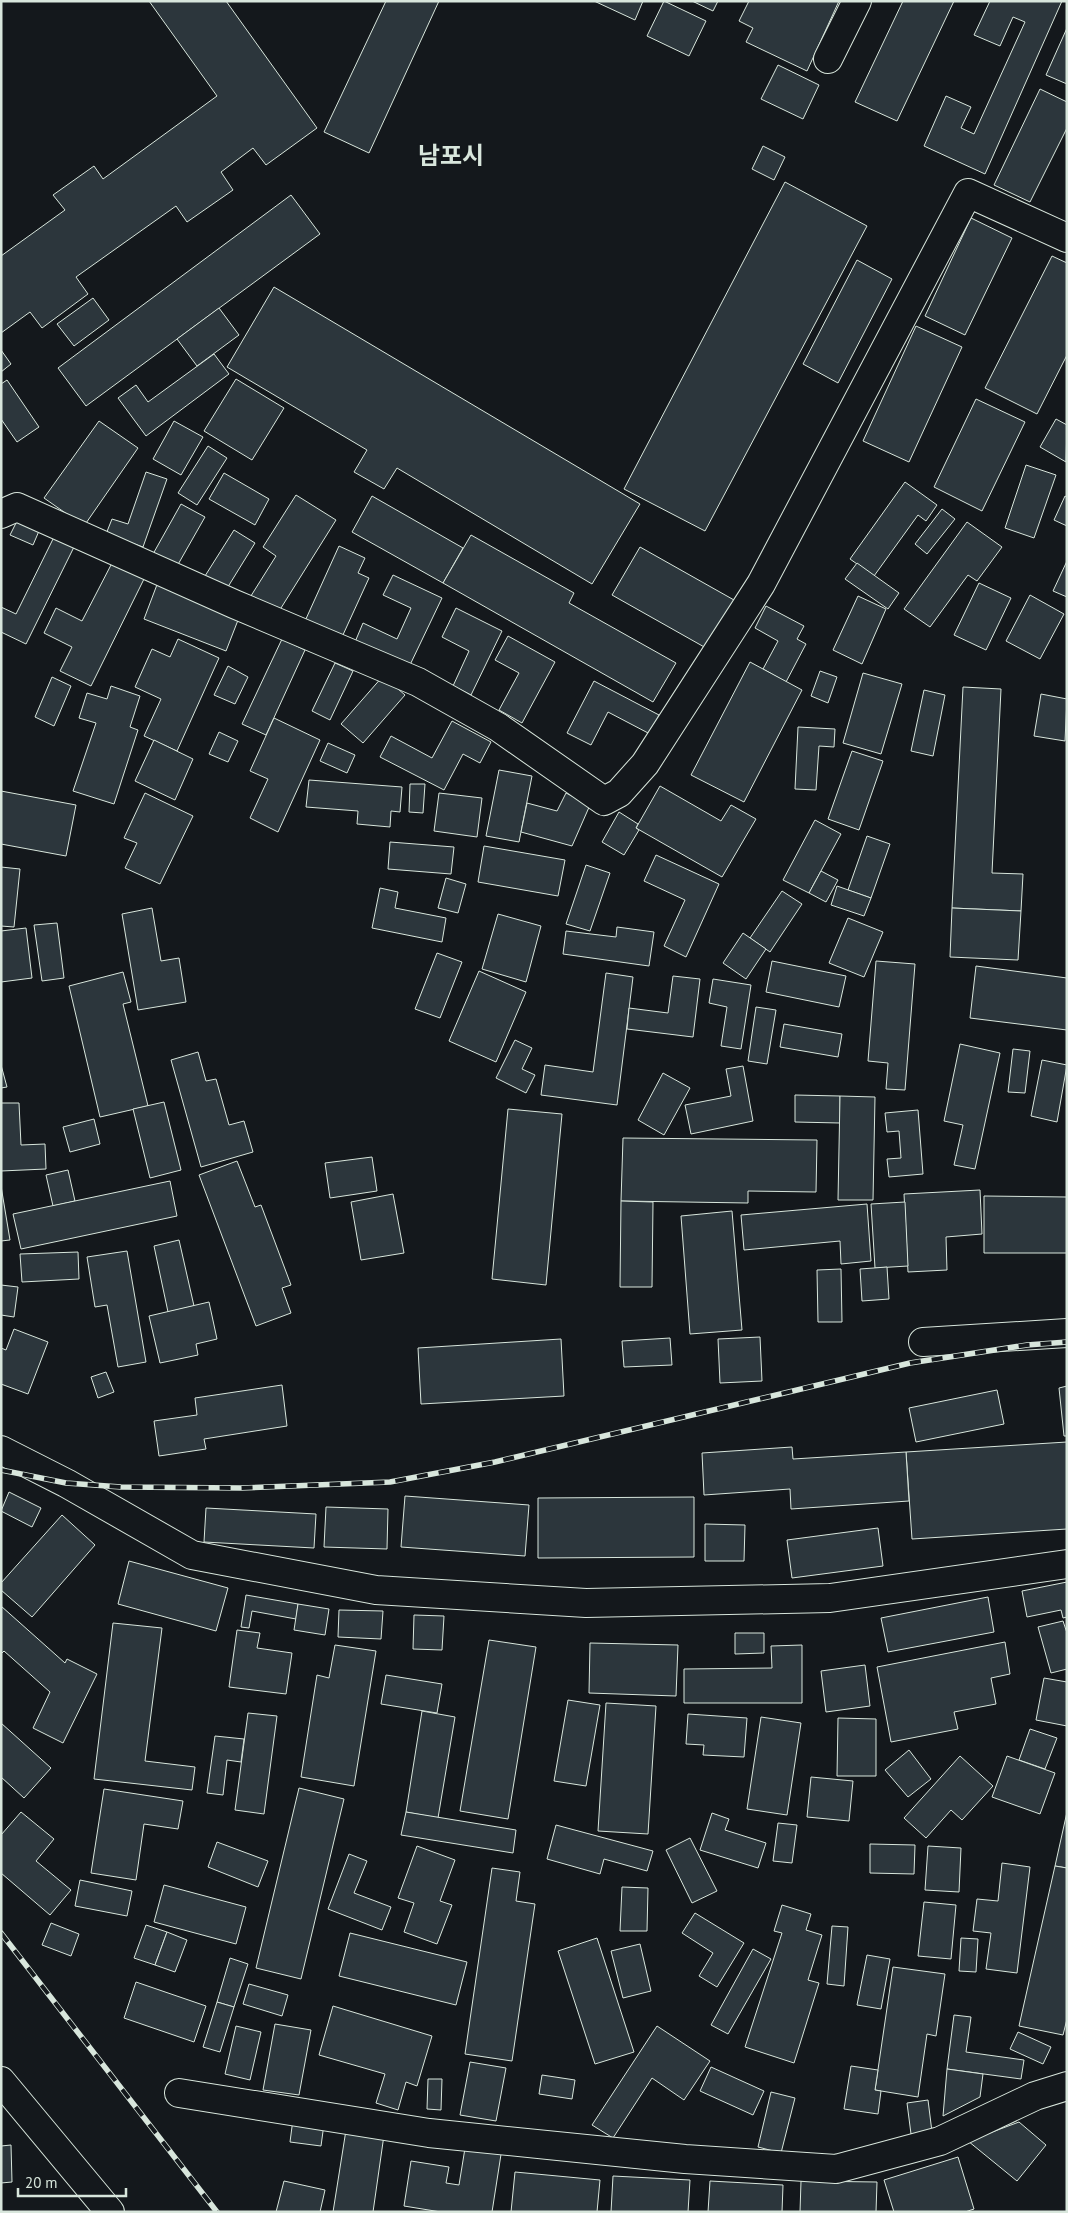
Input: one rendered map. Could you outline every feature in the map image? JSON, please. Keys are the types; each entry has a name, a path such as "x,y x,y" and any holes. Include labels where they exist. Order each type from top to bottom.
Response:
{"street":[{"path":"828,59 856,1"},
{"path":"1,514 17,507 234,604 418,682 498,726 604,801 619,793 645,764 761,584 968,193 1067,238"},
{"path":"923,1342 1067,1333"},
{"path":"1,1450 66,1483 192,1555 376,1590 586,1603 830,1598 1067,1564"},
{"path":"1,2080 110,2212"},
{"path":"179,2093 429,2133 685,2159 836,2169 940,2141 1035,2096 1067,2086"}],"building":[{"path":"149,1 226,1 317,128 266,165 253,148 221,172 233,190 187,222 176,206 76,277 88,294 42,328 30,312 1,333 1,256 65,210 53,195 94,166 103,179 217,96"},
{"path":"386,1 439,1 369,153 324,132"},
{"path":"594,1 643,1 635,20"},
{"path":"664,1 706,21 689,56 647,36"},
{"path":"692,1 718,1 713,11"},
{"path":"749,1 839,1 807,71 746,42 753,28 739,21"},
{"path":"903,1 954,1 897,121 855,102"},
{"path":"990,1 1062,1 985,174 924,146 946,96 971,107 961,128 974,134 1025,22 1013,17 1000,46 974,35"},
{"path":"1067,28 1067,84 1046,75"},
{"path":"778,65 819,85 803,119 761,99"},
{"path":"1040,89 1067,102 1067,128 1030,202 994,185"},
{"path":"763,146 785,157 774,180 752,169"},
{"path":"785,182 867,226 705,531 624,489"},
{"path":"291,195 320,234 86,406 58,368"},
{"path":"971,218 1012,238 965,335 925,316"},
{"path":"1052,256 1067,263 1067,355 1037,414 985,388"},
{"path":"857,260 892,279 838,383 803,364"},
{"path":"274,287 640,504 592,584 397,468 384,489 354,472 367,450 227,367"},
{"path":"93,298 109,320 74,346 57,324"},
{"path":"219,308 239,335 197,366 177,339"},
{"path":"916,326 962,347 909,462 863,441"},
{"path":"1,350 11,364 1,372"},
{"path":"214,354 229,374 146,436 118,398 136,385 148,402"},
{"path":"236,379 284,408 252,460 204,431"},
{"path":"7,380 39,427 17,442 1,419 1,384"},
{"path":"976,399 1025,422 982,511 934,487"},
{"path":"1056,419 1067,425 1066,462 1040,447"},
{"path":"99,421 138,448 84,526 44,498"},
{"path":"174,421 203,437 181,475 153,459"},
{"path":"208,446 227,458 197,505 178,493"},
{"path":"1026,465 1056,475 1034,538 1005,528"},
{"path":"146,472 167,479 143,547 106,534 112,519 128,524"},
{"path":"224,473 269,499 255,525 209,499"},
{"path":"905,482 937,505 926,521 918,515 874,576 850,559"},
{"path":"296,495 336,520 276,616 249,599 276,556 263,547"},
{"path":"372,496 463,548 443,583 352,532"},
{"path":"1065,496 1067,497 1067,526 1054,520"},
{"path":"181,504 205,517 176,568 153,554"},
{"path":"942,509 955,519 927,554 915,544"},
{"path":"17,521 39,531 33,545 10,535"},
{"path":"967,522 1002,547 977,581 968,575 930,627 904,609"},
{"path":"234,530 255,543 226,590 205,576"},
{"path":"471,535 574,593 569,603 676,663 653,702 443,583"},
{"path":"54,537 74,547 26,644 1,632 1,607 16,614"},
{"path":"339,546 365,558 358,573 369,578 342,637 305,621"},
{"path":"640,547 734,600 706,648 612,595"},
{"path":"1067,561 1067,597 1053,591"},
{"path":"112,563 144,579 91,686 60,671 72,647 44,633 56,608 82,621"},
{"path":"857,563 899,593 888,609 845,579"},
{"path":"393,575 442,598 409,667 355,642 363,623 397,639 411,608 383,595"},
{"path":"158,582 240,615 226,651 144,619"},
{"path":"979,583 1011,598 986,650 954,635"},
{"path":"1030,595 1064,614 1040,659 1006,641"},
{"path":"858,596 886,609 862,664 833,650"},
{"path":"766,606 804,626 797,639 806,644 786,682 763,669 778,641 755,628"},
{"path":"456,608 502,631 471,695 453,686 469,651 442,637"},
{"path":"508,636 555,662 522,723 499,710 519,673 495,660"},
{"path":"178,639 219,658 177,751 144,736 161,699 135,687 152,649 170,657"},
{"path":"282,639 305,650 266,735 242,724"},
{"path":"750,662 802,690 744,802 691,775"},
{"path":"335,663 353,671 330,720 312,711"},
{"path":"228,666 248,677 235,704 214,695"},
{"path":"820,671 837,677 828,703 811,696"},
{"path":"863,673 902,684 881,754 843,743"},
{"path":"383,676 405,695 363,743 341,724"},
{"path":"52,677 71,686 54,726 35,717"},
{"path":"594,681 659,715 650,734 608,712 591,745 567,733"},
{"path":"111,686 140,696 130,727 138,730 114,804 73,791 96,723 79,718 87,693 107,699"},
{"path":"963,687 1001,689 992,873 1023,874 1021,911 952,908"},
{"path":"924,690 945,695 933,756 911,751"},
{"path":"1041,694 1067,699 1065,741 1034,736"},
{"path":"274,718 320,740 278,832 250,818 268,779 250,771"},
{"path":"452,721 491,742 480,763 463,754 444,790 380,757 391,736 432,758"},
{"path":"798,727 835,729 834,747 819,746 816,790 795,789"},
{"path":"219,732 238,741 228,762 209,754"},
{"path":"154,740 193,759 175,800 135,781"},
{"path":"328,743 355,755 347,773 320,761"},
{"path":"852,751 883,761 859,830 828,819"},
{"path":"499,770 532,776 519,842 486,836"},
{"path":"309,780 402,787 400,812 391,811 390,827 357,824 358,811 306,807"},
{"path":"410,784 425,784 423,813 409,812"},
{"path":"660,786 721,821 731,805 756,819 722,877 636,828"},
{"path":"1,791 76,805 66,856 1,844"},
{"path":"145,793 193,816 160,884 125,868 137,843 124,838"},
{"path":"439,793 482,798 477,837 434,831"},
{"path":"566,793 590,805 572,846 521,832 527,803 557,811"},
{"path":"619,812 638,824 636,828 639,830 624,855 602,842"},
{"path":"815,820 841,834 809,893 783,880"},
{"path":"867,836 890,844 871,898 848,890"},
{"path":"390,842 454,847 451,874 388,869"},
{"path":"484,846 565,860 558,896 478,882"},
{"path":"656,855 719,884 686,957 664,946 685,900 644,881"},
{"path":"586,865 610,873 590,931 566,924"},
{"path":"1,867 20,869 14,927 1,926"},
{"path":"821,871 838,880 826,902 809,893"},
{"path":"446,878 466,884 458,913 438,908"},
{"path":"837,886 871,898 864,916 831,905"},
{"path":"380,888 398,892 395,908 446,918 442,942 372,928"},
{"path":"782,891 802,904 770,952 750,938"},
{"path":"152,908 161,961 179,958 186,1002 138,1010 122,914"},
{"path":"952,908 1021,911 1018,960 950,957"},
{"path":"498,914 541,926 526,982 482,969"},
{"path":"848,918 883,932 864,977 829,963"},
{"path":"57,923 64,978 42,981 34,925"},
{"path":"617,927 654,932 649,966 563,954 566,931 616,937"},
{"path":"26,928 32,978 1,982 1,931"},
{"path":"743,933 766,949 746,979 723,963"},
{"path":"437,953 462,962 440,1018 415,1009"},
{"path":"772,961 846,976 839,1007 766,992"},
{"path":"876,961 915,964 905,1090 886,1089 888,1063 868,1061"},
{"path":"976,966 1067,978 1067,1030 970,1018"},
{"path":"479,971 526,992 496,1062 449,1041"},
{"path":"123,972 131,1002 123,1004 148,1106 100,1117 69,986"},
{"path":"606,973 633,977 617,1105 541,1095 545,1065 593,1072"},
{"path":"673,976 700,979 693,1037 627,1029 629,1008 668,1013"},
{"path":"713,979 751,985 741,1049 721,1046 727,1007 709,1003"},
{"path":"756,1007 776,1010 767,1064 748,1061"},
{"path":"784,1024 842,1034 838,1057 780,1047"},
{"path":"515,1040 532,1048 522,1069 535,1075 526,1093 496,1078"},
{"path":"960,1044 1000,1053 975,1169 954,1165 963,1125 944,1121"},
{"path":"1013,1049 1030,1051 1025,1093 1008,1092"},
{"path":"198,1052 206,1081 216,1079 229,1125 244,1121 253,1152 201,1167 171,1060"},
{"path":"1042,1060 1067,1065 1057,1122 1031,1116"},
{"path":"1,1065 7,1087 1,1088"},
{"path":"743,1066 753,1121 691,1134 685,1105 731,1096 726,1069"},
{"path":"663,1073 690,1088 664,1135 638,1120"},
{"path":"795,1095 840,1096 840,1123 795,1122"},
{"path":"840,1096 875,1097 873,1200 838,1200"},
{"path":"164,1102 181,1170 150,1178 133,1109"},
{"path":"1,1103 19,1103 21,1145 45,1144 46,1169 1,1171"},
{"path":"508,1109 562,1114 546,1285 492,1279"},
{"path":"918,1110 923,1174 889,1177 887,1159 901,1158 899,1131 887,1132 885,1113"},
{"path":"94,1119 100,1144 70,1152 63,1127"},
{"path":"623,1138 817,1140 816,1192 748,1191 748,1203 621,1201"},
{"path":"372,1157 377,1191 330,1198 325,1163"},
{"path":"237,1161 255,1207 261,1205 291,1285 282,1288 291,1313 256,1326 199,1175"},
{"path":"68,1170 75,1201 53,1206 46,1175"},
{"path":"170,1181 177,1216 21,1249 13,1214"},
{"path":"1,1186 10,1240 1,1241"},
{"path":"980,1190 982,1234 946,1237 947,1270 908,1272 904,1194"},
{"path":"393,1194 404,1253 361,1260 351,1202"},
{"path":"984,1196 1067,1197 1067,1253 984,1253"},
{"path":"621,1201 653,1202 652,1287 620,1287"},
{"path":"905,1202 908,1266 875,1268 871,1204"},
{"path":"867,1204 871,1261 841,1264 840,1241 744,1250 741,1215"},
{"path":"732,1211 742,1330 690,1334 681,1216"},
{"path":"179,1240 194,1306 168,1312 154,1246"},
{"path":"127,1251 146,1362 118,1367 107,1305 95,1307 87,1257"},
{"path":"78,1252 79,1279 22,1282 20,1254"},
{"path":"887,1267 889,1299 862,1301 860,1269"},
{"path":"841,1269 842,1322 818,1322 817,1270"},
{"path":"1,1285 18,1287 14,1317 1,1315"},
{"path":"209,1302 217,1339 196,1344 198,1355 160,1363 149,1316"},
{"path":"14,1329 48,1342 28,1394 1,1384 1,1348 6,1350"},
{"path":"760,1337 762,1381 720,1383 718,1339"},
{"path":"670,1338 672,1365 624,1367 622,1341"},
{"path":"561,1339 564,1396 421,1404 418,1348"},
{"path":"106,1372 114,1392 98,1398 91,1377"},
{"path":"282,1385 287,1426 204,1439 206,1449 159,1456 154,1421 197,1415 195,1398"},
{"path":"1067,1386 1067,1436 1064,1436 1059,1388"},
{"path":"997,1390 1004,1424 916,1442 909,1408"},
{"path":"1067,1442 1067,1529 912,1539 906,1452"},
{"path":"792,1447 793,1459 906,1452 909,1501 791,1509 790,1489 704,1495 702,1453"},
{"path":"9,1492 41,1508 32,1527 1,1511"},
{"path":"405,1496 529,1505 525,1556 401,1547"},
{"path":"694,1497 694,1557 538,1558 538,1498"},
{"path":"326,1507 388,1509 387,1549 324,1547"},
{"path":"206,1508 316,1514 314,1548 204,1542"},
{"path":"62,1515 95,1545 32,1617 1,1590 1,1583"},
{"path":"705,1524 745,1525 744,1561 705,1561"},
{"path":"878,1528 883,1566 792,1578 787,1540"},
{"path":"129,1561 228,1588 216,1631 118,1604"},
{"path":"1067,1582 1067,1617 1063,1618 1061,1610 1027,1617 1022,1591"},
{"path":"246,1595 298,1604 296,1619 252,1611 249,1628 241,1627"},
{"path":"988,1597 994,1632 888,1652 881,1618"},
{"path":"298,1604 329,1609 325,1635 294,1630"},
{"path":"1,1606 65,1663 67,1659 97,1674 63,1743 33,1728 50,1692 4,1651 1,1654"},
{"path":"339,1610 383,1611 381,1639 338,1637"},
{"path":"414,1615 444,1616 442,1650 413,1649"},
{"path":"1063,1621 1067,1633 1067,1669 1051,1673 1038,1627"},
{"path":"113,1623 162,1628 145,1761 195,1767 192,1790 94,1779"},
{"path":"237,1630 260,1633 257,1648 292,1653 286,1694 229,1687"},
{"path":"735,1633 764,1633 764,1653 735,1654"},
{"path":"489,1640 536,1647 508,1819 460,1811"},
{"path":"1005,1642 1010,1674 991,1678 996,1704 954,1712 958,1729 891,1742 877,1667"},
{"path":"590,1643 678,1645 676,1696 589,1693"},
{"path":"335,1645 376,1651 354,1786 301,1777 317,1675 329,1678"},
{"path":"802,1645 802,1703 684,1703 684,1669 772,1668 771,1646"},
{"path":"865,1665 870,1706 826,1712 821,1671"},
{"path":"386,1675 442,1684 437,1713 381,1704"},
{"path":"1044,1678 1067,1682 1067,1726 1036,1720"},
{"path":"568,1700 600,1705 586,1786 554,1781"},
{"path":"606,1703 656,1706 648,1834 598,1831"},
{"path":"422,1711 455,1717 438,1818 406,1812"},
{"path":"248,1713 277,1716 264,1814 235,1810"},
{"path":"688,1714 747,1718 744,1757 703,1755 704,1745 686,1744"},
{"path":"761,1717 801,1723 787,1815 747,1809"},
{"path":"838,1718 876,1719 876,1776 837,1776"},
{"path":"1,1723 51,1768 24,1798 1,1777"},
{"path":"1030,1729 1057,1738 1045,1769 1019,1760"},
{"path":"215,1736 244,1739 241,1762 227,1760 223,1795 207,1793"},
{"path":"909,1750 931,1779 908,1797 885,1770"},
{"path":"960,1756 993,1786 962,1820 951,1810 926,1838 904,1818"},
{"path":"1007,1756 1055,1773 1040,1814 992,1797"},
{"path":"811,1777 853,1781 849,1821 807,1817"},
{"path":"299,1788 344,1799 301,1979 256,1968"},
{"path":"104,1789 183,1801 178,1829 144,1824 136,1880 91,1873"},
{"path":"21,1812 54,1839 36,1861 71,1890 50,1915 1,1873 1,1835"},
{"path":"406,1812 516,1830 513,1853 401,1835"},
{"path":"1067,1812 1067,1868 1055,1866"},
{"path":"712,1813 729,1819 725,1830 766,1843 758,1868 700,1850"},
{"path":"778,1823 797,1825 792,1863 773,1861"},
{"path":"556,1825 653,1851 647,1871 604,1859 600,1874 547,1859"},
{"path":"690,1838 717,1891 692,1903 666,1850"},
{"path":"217,1842 268,1861 258,1887 208,1867"},
{"path":"870,1844 915,1845 914,1874 870,1873"},
{"path":"417,1846 455,1860 440,1901 452,1905 437,1944 404,1932 414,1903 398,1898"},
{"path":"928,1846 961,1848 959,1892 925,1890"},
{"path":"349,1854 367,1861 354,1893 391,1907 382,1930 328,1909"},
{"path":"1002,1863 1030,1867 1017,1973 986,1969 991,1933 973,1931 977,1899 998,1901"},
{"path":"1055,1866 1067,1868 1067,2019 1063,2035 1019,2026"},
{"path":"492,1868 520,1872 516,1901 535,1904 512,2061 465,2054"},
{"path":"80,1880 132,1891 127,1916 75,1906"},
{"path":"164,1885 246,1907 236,1944 154,1922"},
{"path":"622,1887 648,1888 647,1931 620,1931"},
{"path":"924,1902 956,1905 951,1959 918,1956"},
{"path":"782,1905 811,1914 806,1930 822,1935 808,1980 819,1983 794,2063 745,2047 782,1933 774,1931"},
{"path":"695,1913 744,1943 717,1987 699,1976 713,1953 682,1933"},
{"path":"51,1923 79,1934 71,1956 42,1945"},
{"path":"146,1925 167,1932 155,1965 134,1958"},
{"path":"832,1926 848,1927 844,1986 827,1984"},
{"path":"167,1932 187,1940 175,1972 155,1965"},
{"path":"350,1933 467,1962 456,2005 339,1976"},
{"path":"597,1938 634,2052 595,2064 558,1951"},
{"path":"961,1938 978,1939 976,1972 959,1971"},
{"path":"640,1944 651,1991 623,1998 611,1951"},
{"path":"753,1949 771,1959 728,2034 711,2025"},
{"path":"867,1955 890,1959 881,2009 857,2005"},
{"path":"230,1958 248,1964 234,2007 217,2002"},
{"path":"893,1967 945,1974 936,2036 927,2034 918,2097 875,2090"},
{"path":"136,1982 206,2006 194,2042 124,2018"},
{"path":"249,1984 288,1995 282,2016 243,2004"},
{"path":"217,2002 234,2007 220,2052 203,2047"},
{"path":"333,2006 432,2036 417,2086 406,2082 398,2110 376,2103 385,2074 319,2055"},
{"path":"954,2015 971,2017 966,2052 1024,2060 1021,2079 947,2069"},
{"path":"275,2024 311,2030 299,2095 263,2090"},
{"path":"236,2026 261,2032 250,2080 225,2074"},
{"path":"657,2026 710,2061 684,2100 652,2078 613,2138 592,2125"},
{"path":"1018,2032 1051,2047 1043,2064 1010,2049"},
{"path":"470,2062 506,2068 496,2121 460,2115"},
{"path":"851,2066 878,2070 875,2090 881,2091 878,2114 844,2109"},
{"path":"711,2067 764,2091 753,2115 700,2091"},
{"path":"947,2069 983,2074 980,2097 943,2116"},
{"path":"542,2075 575,2080 572,2099 539,2094"},
{"path":"428,2079 442,2079 441,2110 427,2109"},
{"path":"771,2092 795,2098 781,2153 758,2147"},
{"path":"928,2100 932,2132 911,2134 907,2103"},
{"path":"293,2119 324,2124 321,2146 290,2142"},
{"path":"1019,2122 1046,2145 1017,2181 968,2141"},
{"path":"346,2130 384,2135 373,2212 333,2212"},
{"path":"466,2142 502,2148 492,2212 441,2212 404,2206 411,2161 449,2167 446,2183 459,2185"},
{"path":"11,2145 12,2182 1,2183 1,2146"},
{"path":"958,2157 974,2209 965,2212 894,2212 884,2180"},
{"path":"515,2172 600,2180 597,2212 511,2212"},
{"path":"613,2176 690,2180 688,2212 611,2212"},
{"path":"284,2181 325,2190 320,2212 276,2212"},
{"path":"710,2181 783,2185 782,2212 708,2212"},
{"path":"801,2181 877,2182 876,2212 800,2212"}],"railway":[{"path":"1,1470 66,1483 121,1487 241,1488 390,1482 495,1462 910,1363 1027,1345 1067,1342"},
{"path":"1,1933 217,2212"}],"district":[{"name":"남포시","path":"451,156"}]}
